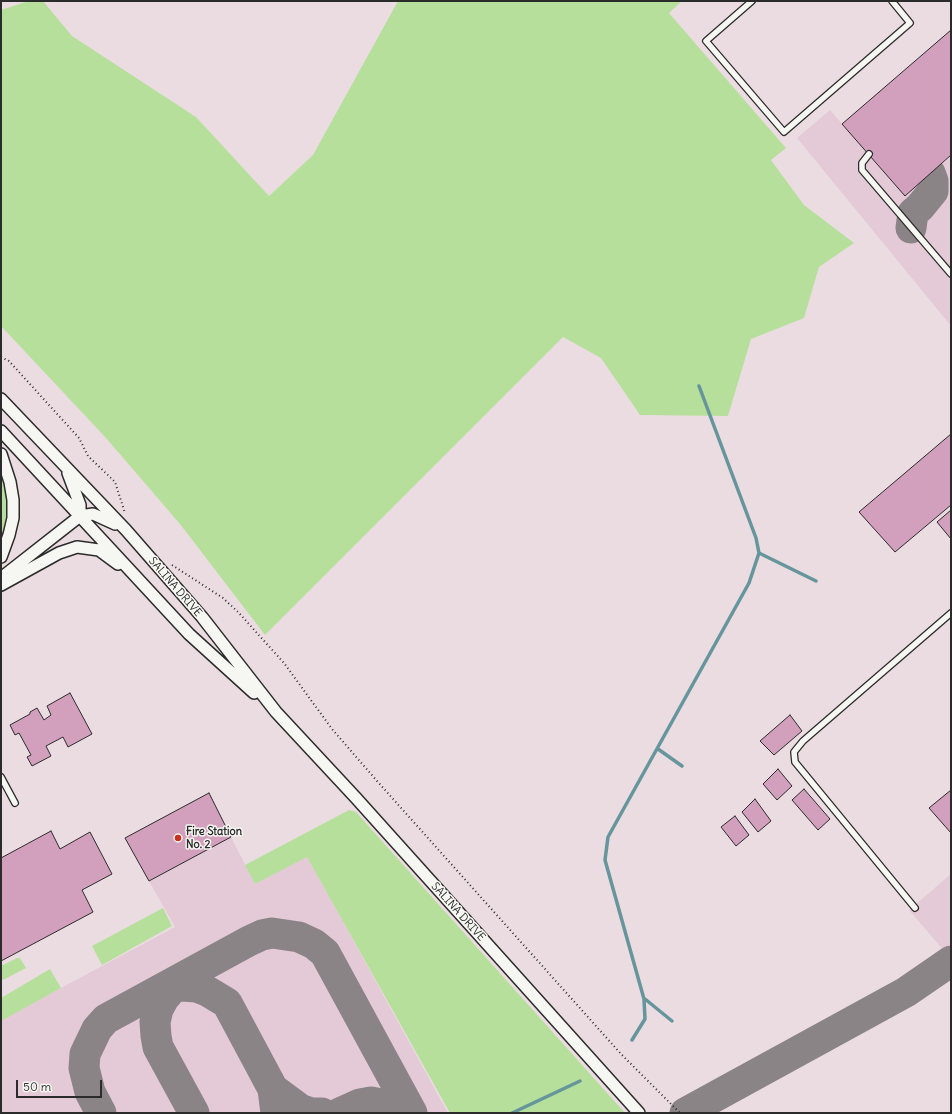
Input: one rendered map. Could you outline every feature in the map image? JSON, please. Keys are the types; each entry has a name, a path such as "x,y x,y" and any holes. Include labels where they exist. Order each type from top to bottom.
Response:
{"street":[{"name":"SALINA DRIVE","path":"1,399 126,530 202,617 276,712 356,798 639,1113"},
{"name":"SALINA DRIVE","path":"1,432 189,634 276,712"},
{"path":"1,454 10,482 13,500 13,518 1,557"},
{"name":"SALINA DRIVE","path":"67,469 80,504 80,516"},
{"path":"1,578 80,516 93,514 105,518 126,530"},
{"name":"SALINA DRIVE","path":"1,585 58,553 78,547 99,550 135,576"}],"lane":[{"path":"752,1 706,41 784,132 910,22 892,1"},
{"path":"869,154 862,163 862,170 951,274"},
{"path":"915,908 795,762 794,752 803,741 951,613"},
{"path":"1,777 15,803"}],"path":[{"path":"1,357 9,362 79,438 88,456 115,482 127,519"},
{"path":"168,562 222,598 239,613 284,663 332,729 377,782 621,1054 680,1113"}],"shaded area":[{"path":"830,110 905,195 951,156 951,326 797,138"},
{"path":"231,837 255,884 307,856 448,1113 1,1113 1,1020 175,927 149,881"},
{"path":"951,874 951,959 909,910"}],"green space":[{"path":"29,1 43,1 72,36 196,117 269,196 313,155 398,1 682,1 669,13 786,148 771,160 804,205 854,243 819,267 804,318 751,339 728,416 640,415 601,358 563,337 265,635 180,524 106,438 1,326 1,10"},
{"path":"1,474 5,485 8,508 1,540"},
{"path":"349,810 356,812 625,1113 450,1113 307,857 255,884 245,865"},
{"path":"163,908 172,926 102,965 92,946"},
{"path":"20,958 26,968 3,980 1,979 1,966"},
{"path":"50,969 61,988 1,1021 1,998"}],"building":[{"path":"951,30 951,155 905,196 842,124"},
{"path":"951,434 951,505 895,552 859,512"},
{"path":"951,510 951,539 937,522"},
{"path":"70,693 92,734 68,747 63,737 46,746 51,756 32,766 27,757 31,755 19,733 15,735 10,725 30,714 30,712 37,708 44,720 51,715 47,706"},
{"path":"790,715 802,731 774,755 760,741"},
{"path":"778,769 792,786 777,800 763,784"},
{"path":"804,789 830,819 818,830 792,800"},
{"path":"951,790 951,833 929,808"},
{"name":"Fire Station No. 2","path":"209,793 231,837 149,881 125,838"},
{"path":"755,799 771,821 758,832 742,812"},
{"path":"735,816 749,835 736,846 721,827"},
{"path":"51,831 60,849 90,832 112,874 82,890 93,912 1,961 1,858"}],"waterway":[{"path":"632,1040 645,1019 644,999 605,860 608,837 749,583 759,553 756,538 699,386"},
{"path":"759,553 816,581"},
{"path":"658,749 682,766"},
{"path":"645,999 672,1021"},
{"path":"512,1113 580,1081"}],"taxiway":[{"path":"911,228 913,213 933,191 933,181 930,173"},
{"path":"101,1113 90,1092 84,1068 85,1054 97,1029 106,1019 249,941 262,935 272,933 299,937 314,944 325,953 412,1113"},
{"path":"685,1113 906,992 951,961"},
{"path":"178,982 164,998 158,1009 155,1022 156,1036 158,1047 194,1113"},
{"path":"164,989 182,986 196,987 207,991 227,1003 273,1089 276,1113"},
{"path":"273,1089 300,1109 311,1113 322,1113"},
{"path":"340,1113 360,1104 371,1102 395,1107 405,1113"}],"place":[{"name":"Fire Station No. 2","path":"178,838"}]}
